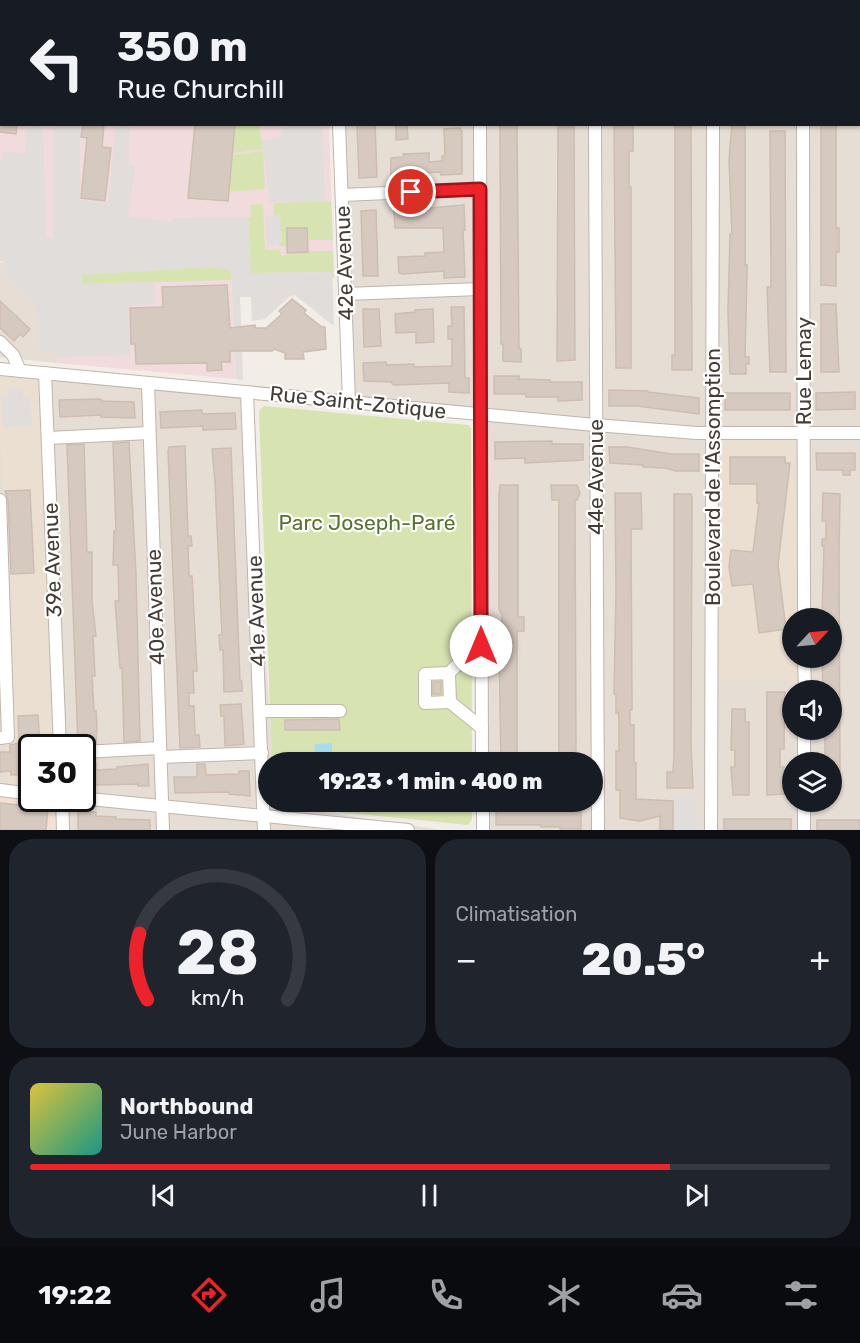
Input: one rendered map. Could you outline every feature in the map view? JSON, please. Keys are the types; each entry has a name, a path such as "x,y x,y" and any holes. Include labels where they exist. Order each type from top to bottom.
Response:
{"street":[{"name":"42e Avenue","path":"339,126 349,402"},
{"path":"480,126 482,752"},
{"name":"44e Avenue","path":"595,126 595,752"},
{"name":"Boulevard de l'Assomption","path":"711,830 713,126"},
{"name":"Rue Lemay","path":"803,126 804,608"},
{"path":"342,195 480,189"},
{"path":"345,294 480,289"},
{"path":"0,342 13,355 20,371"},
{"name":"Rue Saint-Zotique","path":"0,369 595,425 712,433 860,433"},
{"name":"39e Avenue","path":"45,373 59,734"},
{"name":"40e Avenue","path":"148,383 163,830"},
{"name":"41e Avenue","path":"248,392 262,752"},
{"path":"48,438 149,433"},
{"path":"0,500 8,737 0,738"},
{"path":"481,646 468,654 449,673 425,674 425,703 450,702 482,728"},
{"path":"449,673 450,702"},
{"path":"260,711 340,711"},
{"path":"96,752 258,753"},
{"path":"0,790 18,792"},
{"path":"96,800 264,815 366,828 408,830"},
{"path":"62,812 63,830"},
{"name":"41e Avenue","path":"264,812 264,830"},
{"path":"483,812 483,830"},
{"name":"44e Avenue","path":"597,812 598,830"},
{"path":"804,812 804,830"}],"shaded area":[{"path":"0,126 329,126 334,272 231,273 236,379 57,363 53,260 0,261"},
{"path":"27,126 43,126 46,238 54,238 53,126 80,126 80,200 108,204 116,126 129,126 129,164 135,167 128,217 168,221 175,218 248,217 251,273 332,272 334,325 295,295 290,296 265,319 252,321 251,297 240,297 243,380 236,379 231,273 228,269 206,267 82,275 82,284 154,282 155,304 128,306 130,355 57,357 56,350 38,350 36,305 5,275 4,261 0,261 0,166 3,151 25,154"},
{"path":"282,126 322,126 325,201 270,202 262,141 280,138"},
{"path":"338,126 860,126 860,830 483,830 483,812 603,812 603,752 482,752 481,415 349,402"},
{"path":"280,215 282,244 267,245 265,216"},
{"path":"53,260 57,363 0,357 0,262"},
{"path":"0,369 247,392 272,752 258,752 258,812 323,812 442,830 63,830 62,812 96,812 96,734 18,734 18,792 0,790"},
{"path":"0,369 45,373 59,734 18,734 18,792 8,791 5,741 9,675"},
{"path":"8,388 23,389 23,397 30,397 32,426 3,427 1,397 8,396"},
{"path":"804,432 804,608 782,608 782,668 804,668 805,680 711,680 712,433"},
{"path":"197,759 198,793 186,792 179,771 171,771 170,760"},
{"path":"0,790 18,794 18,812 62,812 63,830 0,830"},
{"path":"673,796 694,796 697,830 673,830"}],"green space":[{"path":"235,126 259,126 263,149 232,153"},
{"path":"263,151 265,189 228,192 232,155"},
{"path":"331,201 333,240 307,240 306,228 287,228 287,246 279,246 282,244 280,215 274,215 274,203"},
{"path":"263,204 265,250 280,250 281,256 308,251 333,251 334,278 331,278 332,272 251,273 248,217 251,217 250,205"},
{"path":"206,267 228,269 232,280 82,284 82,275"},
{"name":"Parc Joseph-Paré","path":"264,406 468,425 471,428 472,752 272,752 259,411"},
{"path":"339,812 472,812 472,819 468,825"}],"water":[{"path":"332,743 332,752 314,752 315,744"}],"building":[{"path":"0,126 17,126 16,134 0,132"},
{"path":"83,126 104,126 102,147 111,148 105,201 81,198 87,138 81,137"},
{"path":"195,126 235,126 228,201 188,198"},
{"path":"357,126 375,126 377,177 359,178"},
{"path":"396,126 407,126 408,139 396,140"},
{"path":"500,126 517,126 521,362 503,361 503,344 501,344"},
{"path":"614,126 633,126 633,151 629,151 631,368 616,368"},
{"path":"675,126 691,126 692,370 672,370 672,355 675,355"},
{"path":"732,126 745,126 745,265 747,265 747,275 745,357 749,357 746,374 730,374 728,312 730,234 732,234 729,160"},
{"path":"821,126 836,126 836,228 839,228 839,252 836,252 836,286 821,285"},
{"path":"558,127 574,127 575,360 557,361"},
{"path":"460,128 462,132 462,174 441,175 440,172 391,175 391,158 404,157 403,154 429,153 429,162 442,161 442,156 445,156 444,129"},
{"path":"770,131 785,131 786,372 770,372 767,287 771,287"},
{"path":"464,205 465,277 444,278 444,271 399,273 398,257 425,256 425,253 444,252 443,228 395,228 394,211"},
{"path":"376,210 378,276 363,276 361,211"},
{"path":"287,228 307,228 308,252 287,253"},
{"path":"227,285 230,328 255,325 255,328 266,328 282,314 279,311 292,299 306,310 304,313 325,327 326,349 303,352 304,359 285,359 285,353 274,349 272,351 230,351 230,362 221,362 222,370 207,371 207,363 136,364 135,344 131,344 130,308 163,307 162,287"},
{"path":"0,301 30,329 23,337 20,334 14,341 0,328"},
{"path":"821,304 836,304 839,372 821,372"},
{"path":"451,307 464,307 465,378 469,378 469,393 449,392 449,383 395,385 392,382 364,381 363,363 414,364 414,367 452,366 452,339 448,339 448,326 452,326"},
{"path":"363,309 379,309 381,346 364,347"},
{"path":"433,309 434,342 416,343 416,332 396,333 395,314"},
{"path":"494,376 519,376 519,379 550,380 550,382 582,382 582,400 558,401 558,397 494,394"},
{"path":"609,390 648,391 699,398 699,414 637,406 609,406"},
{"path":"855,392 855,409 816,410 816,393"},
{"path":"725,393 790,393 790,410 725,410"},
{"path":"101,399 101,401 134,402 135,418 101,417 101,415 60,417 59,400"},
{"path":"202,410 202,414 235,413 236,429 203,430 203,426 161,428 160,412"},
{"path":"552,441 552,444 583,444 583,460 525,463 525,458 495,459 495,442"},
{"path":"129,442 136,575 140,741 124,742 122,668 120,668 115,601 119,601 118,565 113,565 114,531 116,531 113,443"},
{"path":"84,444 87,552 92,552 92,601 96,636 93,636 95,676 92,676 97,726 96,743 96,734 78,734 67,445"},
{"path":"185,446 188,536 191,536 192,546 188,546 189,576 192,576 197,671 193,671 194,693 189,693 189,706 194,706 195,735 199,735 200,747 180,748 168,451 169,447"},
{"path":"609,447 627,447 671,454 699,454 699,471 676,471 643,467 643,465 610,463"},
{"path":"231,448 242,691 224,692 223,650 220,650 219,635 222,635 212,449"},
{"path":"816,453 855,453 855,470 850,470 850,475 843,475 843,470 817,470"},
{"path":"730,457 785,457 785,463 790,463 778,565 783,608 782,630 759,633 753,584 732,586 729,566 731,550 753,552 759,503 757,503 757,484 730,484"},
{"path":"500,485 518,485 518,617 524,617 524,631 517,631 517,752 501,752 499,640 502,636 502,614 499,610"},
{"path":"551,485 577,485 580,493 575,500 576,752 559,752 559,500 552,500"},
{"path":"30,490 34,573 11,574 8,500 5,491"},
{"path":"615,493 641,493 642,529 631,529 632,710 630,710 630,725 634,725 636,799 673,801 673,830 660,830 660,816 640,821 620,818 620,790 616,790 619,719 618,712 616,713 616,694 614,694"},
{"path":"823,493 840,494 839,608 822,608 824,546 822,546 822,539 826,539 826,521 822,521"},
{"path":"674,494 691,494 692,498 691,745 693,788 667,788 667,772 673,772 674,755"},
{"path":"822,668 840,668 840,680 823,680"},
{"path":"433,682 441,682 441,694 433,694"},
{"path":"767,692 782,692 782,740 784,740 784,749 780,749 782,794 767,795"},
{"path":"241,704 244,744 225,746 224,716 221,716 220,705"},
{"path":"732,709 745,709 745,722 749,722 749,795 733,795 731,767 735,767 735,750 731,750"},
{"path":"38,715 39,734 19,734 18,716"},
{"path":"339,719 340,730 285,730 285,720"},
{"path":"825,740 840,740 840,752 825,752"},
{"path":"18,743 18,775 11,775 11,771 0,772 0,752 10,752 10,745"},
{"path":"148,764 149,786 138,786 138,784 96,785 96,770"},
{"path":"197,764 205,764 206,775 239,774 239,771 249,771 250,796 229,794 229,792 175,793 174,777 197,777"},
{"path":"0,803 18,805 18,812 48,812 46,830 0,830"},
{"path":"78,812 96,812 96,816 116,817 116,819 150,820 150,830 78,830"},
{"path":"496,812 581,812 581,829 560,829 560,827 541,827 541,825 496,825"},
{"path":"724,819 791,819 791,830 724,830"},
{"path":"817,820 860,820 860,830 817,830"}],"route":[{"path":"411,192 480,189 481,646"}]}
